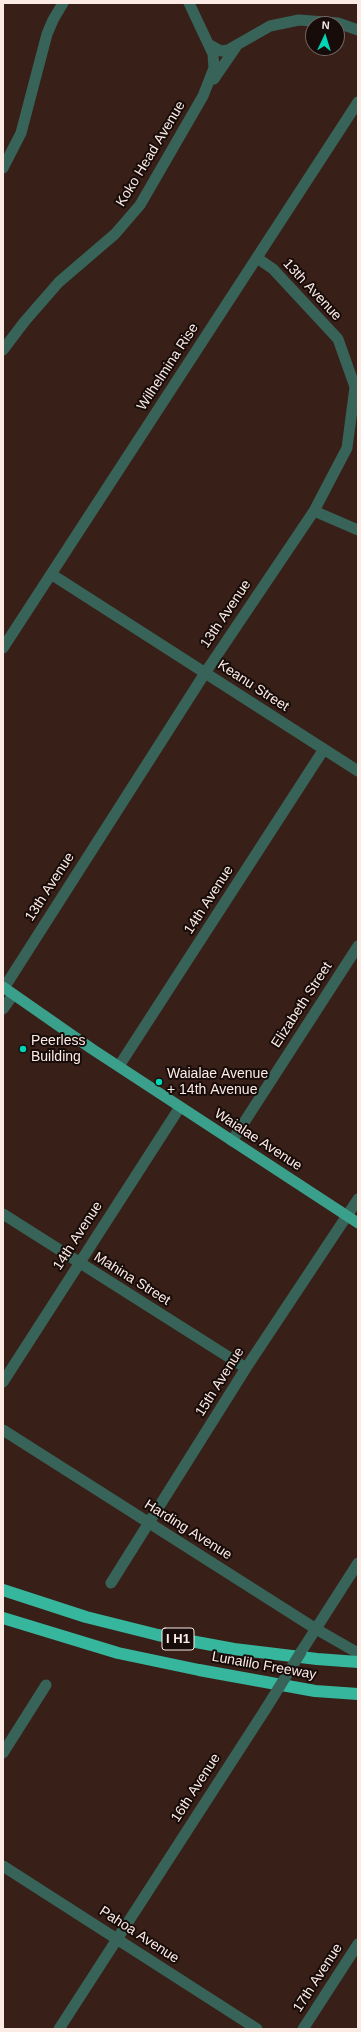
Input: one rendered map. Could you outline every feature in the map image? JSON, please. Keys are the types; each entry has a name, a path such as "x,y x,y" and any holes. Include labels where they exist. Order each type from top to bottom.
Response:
{"highway":[{"name":"Lunalilo Freeway","path":"3,1590 86,1617 158,1635 234,1649 317,1659 358,1662"},
{"name":"Lunalilo Freeway","path":"3,1618 118,1653 315,1691 358,1695"}],"main road":[{"name":"Waialae Avenue","path":"4,987 13,995 180,1107 358,1223"}],"street":[{"path":"3,168 21,133 47,34 63,3"},
{"name":"Koko Head Avenue","path":"3,350 25,321 59,282 115,234 140,205 203,96 214,68 213,54 189,3"},
{"path":"210,45 217,50 225,51 270,26 293,21 324,21 338,23 358,30"},
{"path":"203,96 239,44"},
{"name":"Wilhelmina Rise","path":"3,648 358,102"},
{"name":"13th Avenue","path":"4,987 205,673 314,511 347,448 355,387 338,339 273,269 257,258"},
{"path":"314,511 358,530"},
{"name":"Keanu Street","path":"51,574 358,771"},
{"name":"14th Avenue","path":"119,1066 324,749"},
{"name":"Elizabeth Street","path":"232,1141 358,946"},
{"path":"3,1009 13,995"},
{"name":"14th Avenue","path":"3,1382 78,1263 180,1107"},
{"name":"15th Avenue","path":"111,1583 246,1368 358,1199"},
{"name":"Mahina Street","path":"3,1214 78,1263 246,1368"},
{"name":"Harding Avenue","path":"3,1430 316,1629 354,1650"},
{"name":"16th Avenue","path":"59,2029 358,1563"},
{"path":"3,1753 46,1685"},
{"name":"Pahoa Avenue","path":"3,1866 257,2029"},
{"name":"17th Avenue","path":"303,2029 358,1944"}],"place":[{"name":"Peerless Building","path":"23,1049"},
{"name":"Waialae Avenue + 14th Avenue","path":"159,1082"}]}
